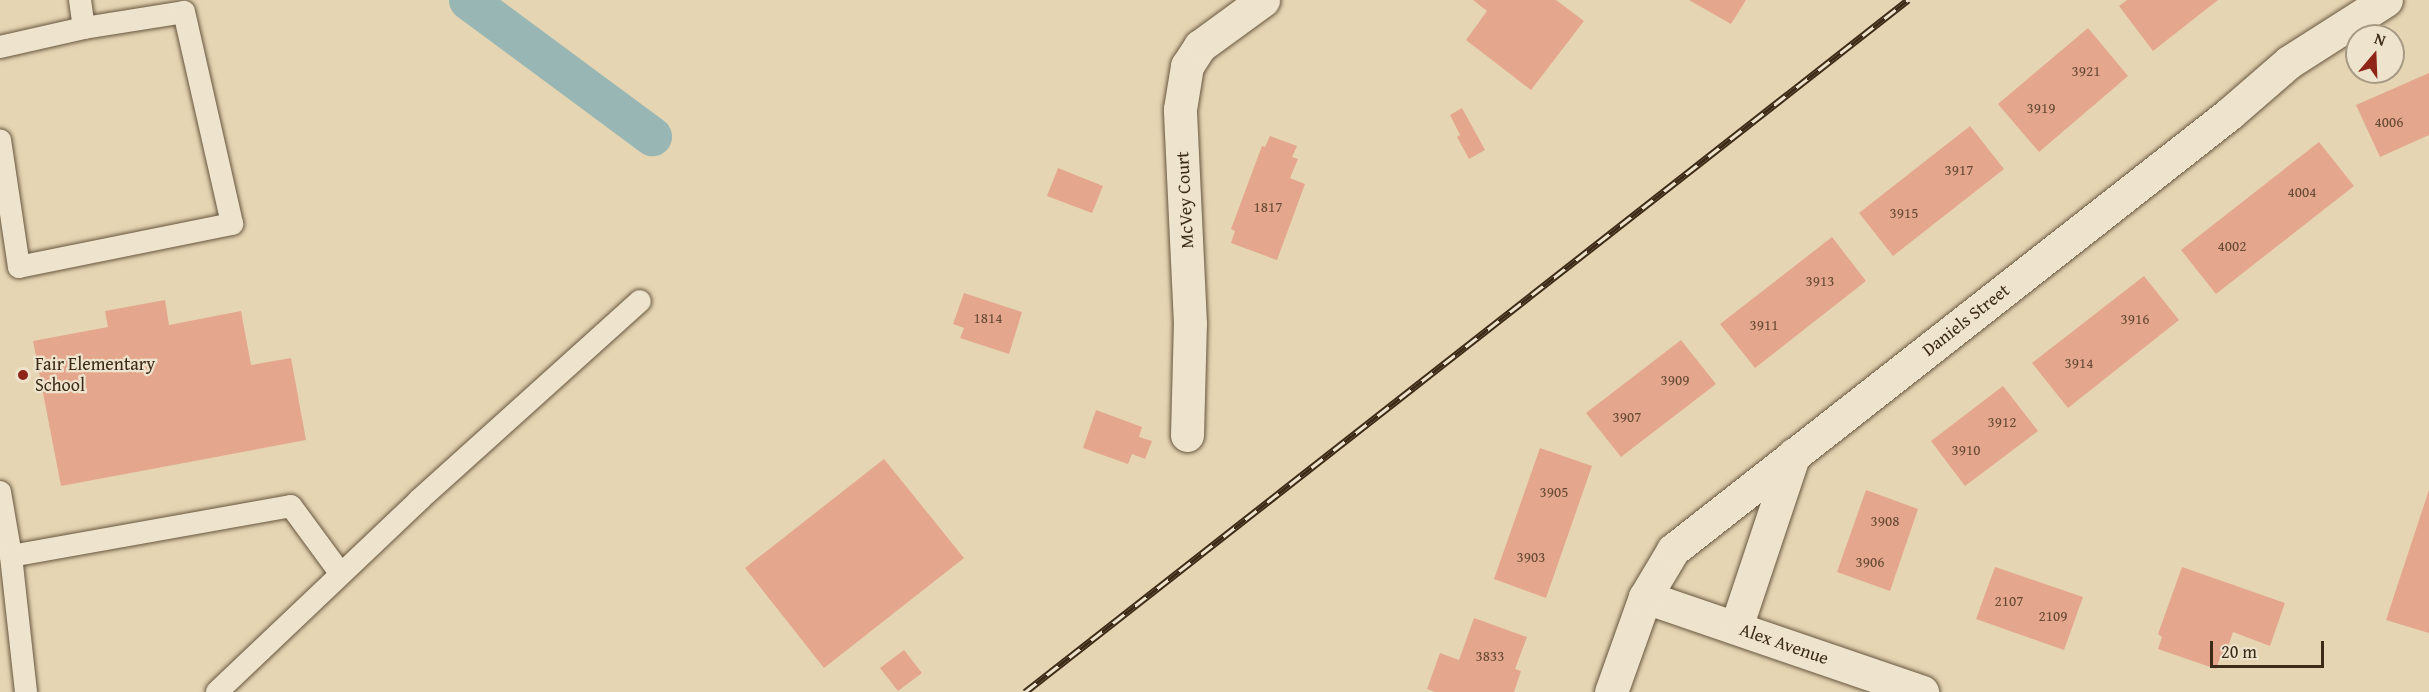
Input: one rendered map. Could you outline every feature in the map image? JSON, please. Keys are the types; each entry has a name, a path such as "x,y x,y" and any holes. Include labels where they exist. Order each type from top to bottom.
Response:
{"street":[{"name":"McVey Court","path":"1187,435 1190,324 1180,109 1187,66 1200,46 1263,0"},
{"name":"Daniels Street","path":"1611,692 1645,597 1673,550 2229,114 2289,62 2386,0"},
{"path":"1736,627 1794,454"},
{"name":"Alex Avenue","path":"1645,597 1922,692"}],"lane":[{"path":"80,0 84,28"},
{"path":"0,47 84,28 184,12 231,224 19,267 0,140"},
{"path":"217,692 341,574 640,301"},
{"path":"0,492 11,556 26,692"},
{"path":"11,556 291,506 341,574"}],"building":[{"path":"1473,0 1556,0 1584,21 1531,90 1466,40 1487,11"},
{"path":"1689,0 1746,0 1731,24"},
{"path":"2127,0 2218,0 2153,51 2119,6"},
{"path":"2088,28 2128,76 2039,152 1998,104"},
{"path":"2429,73 2429,135 2380,157 2356,105"},
{"path":"1462,108 1485,150 1469,159 1457,137 1460,135 1450,115"},
{"path":"1970,126 2004,169 1893,256 1859,213"},
{"path":"1270,136 1297,146 1292,157 1298,159 1290,178 1305,184 1277,260 1231,243 1235,231 1231,229 1262,146 1265,147"},
{"path":"2319,142 2354,186 2216,294 2181,250"},
{"path":"1058,168 1103,186 1092,213 1047,196"},
{"path":"1832,237 1866,281 1755,368 1720,324"},
{"path":"2144,276 2179,320 2068,408 2032,363"},
{"path":"964,293 1022,312 1009,354 960,338 964,328 953,324"},
{"path":"165,300 169,325 241,311 251,365 291,358 306,440 61,486 33,341 108,327 105,311"},
{"path":"1681,340 1716,384 1621,457 1586,413"},
{"path":"2003,386 2038,431 1965,486 1931,441"},
{"path":"1096,410 1142,427 1139,437 1152,441 1145,459 1132,454 1128,464 1083,448"},
{"path":"1540,448 1592,466 1546,598 1494,579"},
{"path":"884,459 964,558 824,668 745,568"},
{"path":"1866,490 1918,509 1890,591 1837,572"},
{"path":"2429,490 2429,633 2386,620"},
{"path":"1995,567 2083,597 2064,650 1976,619"},
{"path":"2182,567 2285,603 2270,646 2233,632 2224,659 2220,658 2216,669 2158,649 2162,637 2158,634"},
{"path":"1474,618 1527,637 1515,669 1521,671 1514,692 1435,692 1427,689 1440,653 1459,660"},
{"path":"904,650 922,673 898,691 880,668"}],"waterway":[{"path":"468,0 652,136"}],"railway":[{"path":"1025,692 1908,0"}],"place":[{"name":"Fair Elementary School","path":"23,375"}]}
